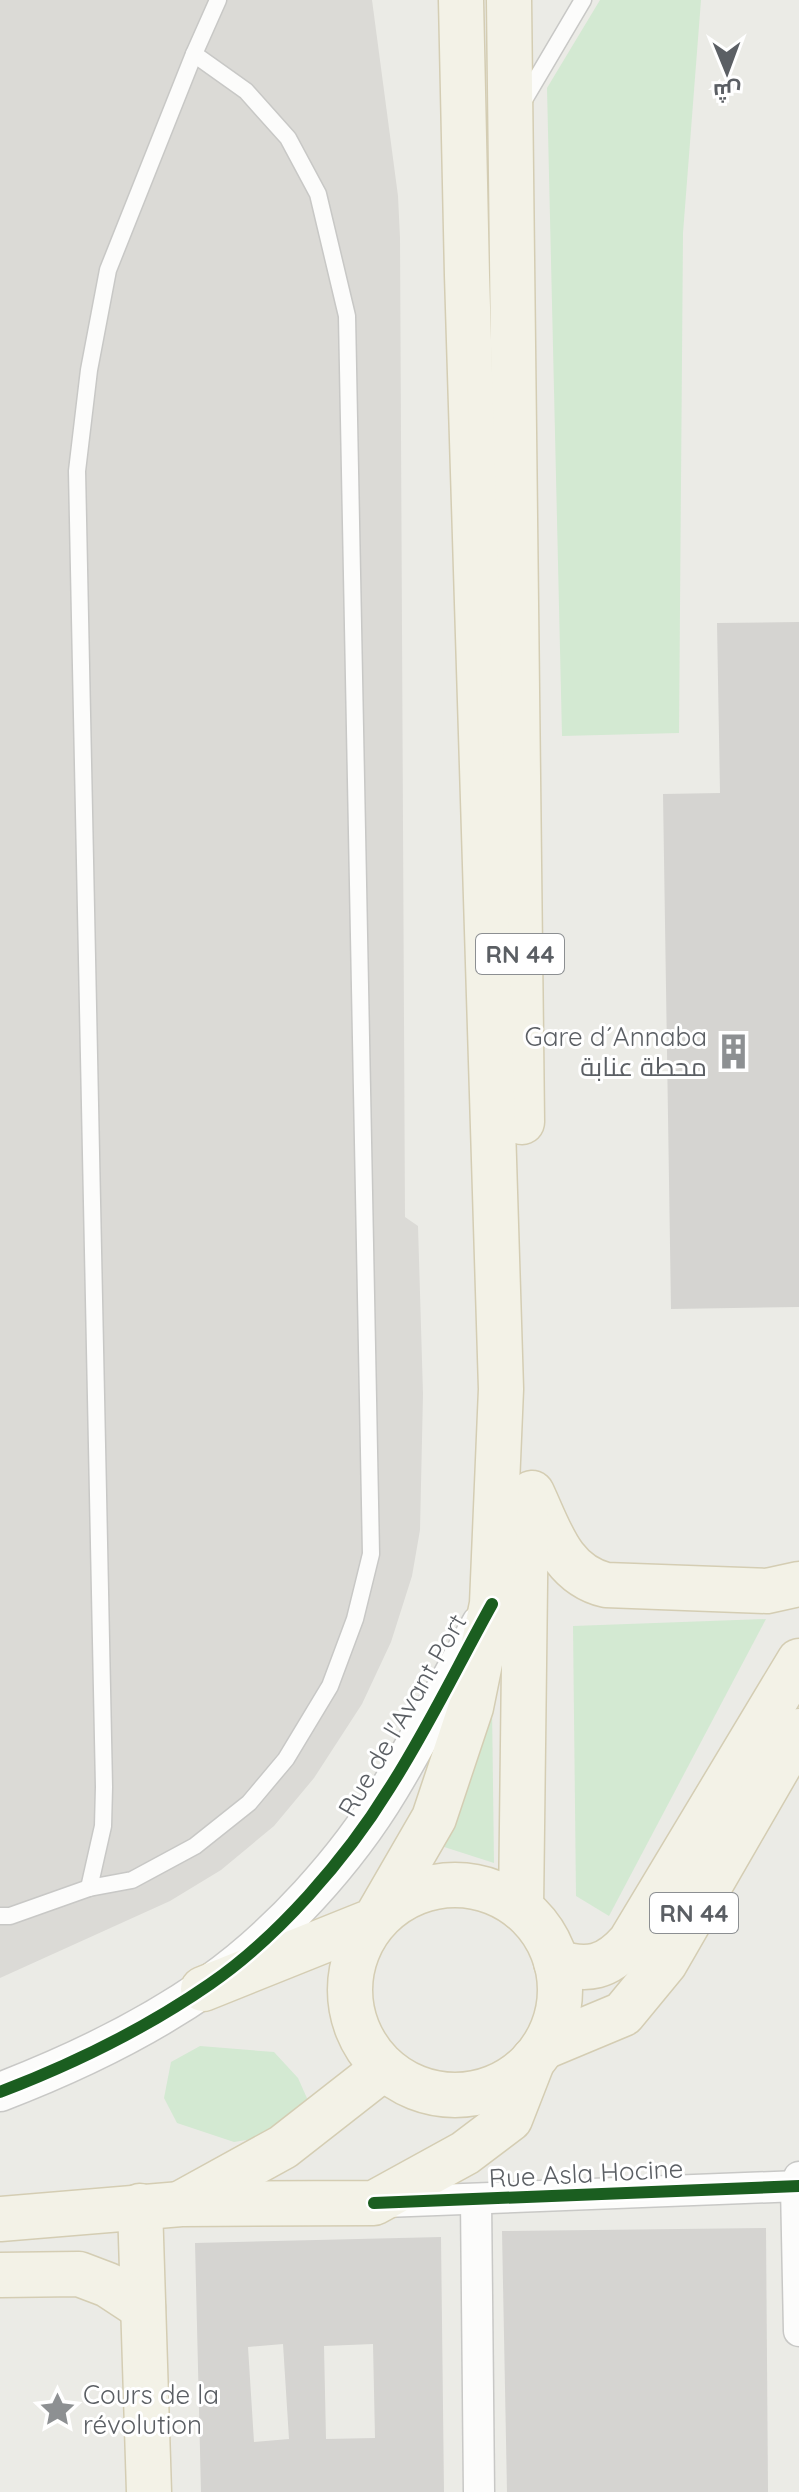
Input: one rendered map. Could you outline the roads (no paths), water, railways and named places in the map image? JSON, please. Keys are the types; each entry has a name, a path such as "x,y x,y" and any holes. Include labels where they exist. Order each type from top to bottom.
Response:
{"main road":[{"path":"461,0 501,1389 492,1604 471,1707 434,1818 357,1948 349,1980 351,2012 363,2043 384,2068 412,2086 444,2095 477,2093 507,2081 538,2053"},
{"name":"RN 44","path":"509,0 527,1482 521,1908"},
{"path":"527,1482 568,1565 592,1581 606,1585 767,1591 799,1584"},
{"name":"RN 44","path":"556,1962 577,1969 593,1967 620,1953 630,1942 799,1661"},
{"name":"RN 44","path":"538,2053 623,2014 665,1963 799,1731"},
{"path":"203,1989 375,1920 400,1900 430,1888 462,1885 493,1892 521,1908 536,1923 556,1962 560,1991 556,2020 538,2053 510,2119"},
{"name":"Rue Asla Hocine","path":"0,2219 161,2205 374,2203 465,2153 510,2119 623,2014"},
{"path":"149,2492 143,2308 161,2205 283,2147 384,2068"},
{"path":"0,2275 79,2274 108,2285 143,2308"}],"street":[{"name":"Rue de l'Avant Port","path":"0,2092 49,2073 134,2031 203,1989 278,1927 309,1896 390,1789 492,1604"},
{"name":"Rue Asla Hocine","path":"374,2203 798,2183"},
{"path":"798,2183 799,2331"},
{"path":"476,2200 479,2492"}],"lane":[{"path":"89,1888 103,1826 104,1787 77,471 89,370 108,270 218,0"},
{"path":"510,124 583,0"},
{"path":"0,1916 10,1916 89,1888 132,1880 195,1846 249,1803 286,1759 330,1686 355,1619 371,1554 347,316 318,194 288,138 246,91 194,54"}],"place":[{"name":"Gare d´Annaba محطة عنابة","path":"733,1051"},
{"name":"Cours de la révolution","path":"57,2409"}]}
